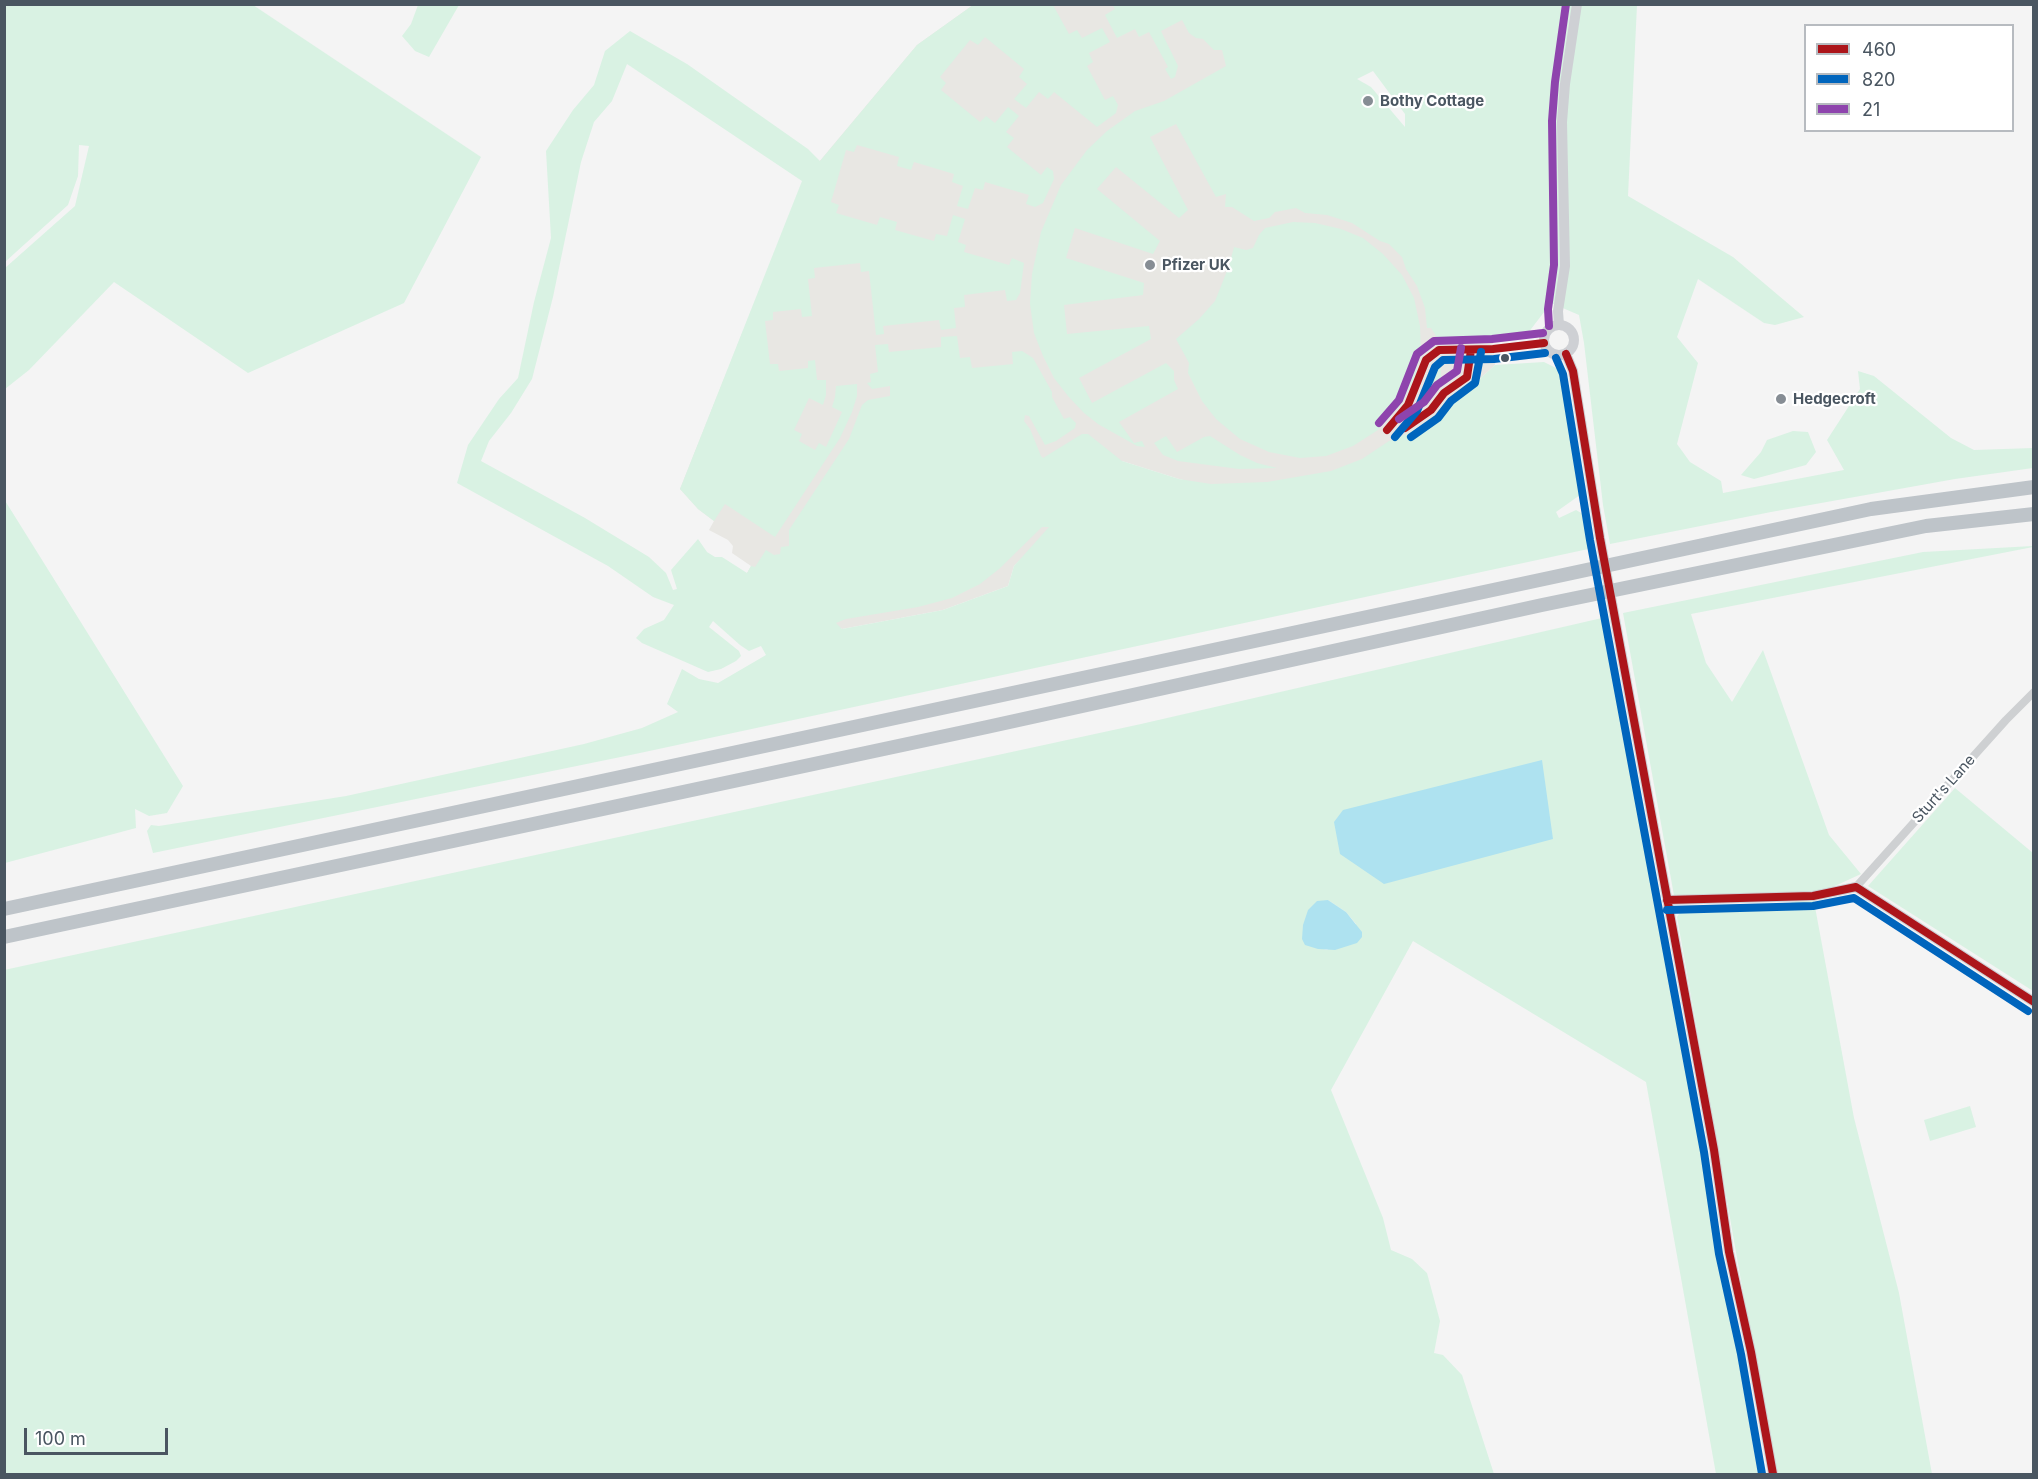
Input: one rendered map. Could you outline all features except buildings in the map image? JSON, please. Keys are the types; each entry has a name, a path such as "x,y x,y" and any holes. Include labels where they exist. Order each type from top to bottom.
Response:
{"highway":[{"path":"4,909 1871,509 2034,487"},
{"path":"4,937 975,729 1530,607 1926,526 2034,514"}],"main road":[{"path":"1559,325 1558,311 1565,266 1562,122 1565,84 1578,4"},
{"path":"1559,325 1570,331 1574,337 1574,344 1566,354 1560,356 1550,352 1544,343 1547,331 1559,325"},
{"path":"1566,354 1573,371 1600,538 1714,1150 1729,1252 1751,1352 1773,1474"},
{"path":"1667,900 1813,896 1856,887 2034,1002"}],"street":[{"name":"Sturt's Lane","path":"1856,887 2006,720 2034,692"}],"shaded area":[{"name":"Pfizer UK","path":"973,5 1167,5 1197,19 1492,336 1495,365 1443,412 1407,434 1321,516 1179,479 1122,461 1014,566 1008,586 943,610 842,629 747,573 751,566 732,553 733,546 728,540 709,530 714,521 698,509 680,489 803,181 917,45"}],"green space":[{"path":"5,4 253,5 481,157 404,303 248,373 114,282 29,370 5,389 5,268 75,206 89,146 79,145 78,176 68,205 5,262"},
{"path":"1112,4 1637,5 1628,196 1733,257 1804,317 1775,325 1764,323 1698,279 1677,337 1698,363 1677,444 1690,462 1721,481 1723,493 1844,470 1827,440 1860,389 1858,371 1874,376 1951,438 1974,450 2033,448 2033,468 1955,479 1771,512 1610,544 1579,315 1551,303 1528,333 1450,342 1438,339 1431,328 1427,328 1425,308 1417,286 1406,269 1402,257 1389,244 1380,241 1352,223 1327,215 1305,213 1296,208 1275,212 1269,218 1254,221 1232,207 1225,207 1226,194 1216,197 1176,124 1150,137 1188,210 1179,218 1116,167 1097,189 1160,241 1153,254 1075,228 1066,258 1144,283 1143,295 1064,305 1067,334 1149,326 1151,339 1079,378 1092,403 1166,363 1174,371 1174,380 1178,389 1119,422 1134,443 1142,441 1145,447 1137,446 1098,424 1084,413 1054,378 1043,356 1034,333 1030,304 1032,274 1041,232 1061,185 1087,150 1107,131 1135,111 1164,101 1226,66 1222,50 1214,50 1203,39 1196,38 1189,33 1182,20 1161,31 1178,66 1175,77 1171,79 1165,69 1168,67 1149,32 1139,37 1135,29 1117,38 1105,15 1115,9","holes":["1373,71 1405,114 1405,127 1371,87 1357,79"]},
{"path":"418,5 459,5 429,57 415,51 402,36 411,24"},
{"path":"973,5 1053,5 1069,34 1077,30 1082,38 1102,28 1110,42 1089,53 1093,62 1087,66 1105,100 1113,96 1118,105 1116,113 1097,127 1054,92 1048,99 1039,92 1026,108 1014,99 1027,84 1019,77 1024,69 985,37 978,45 970,40 940,77 946,83 941,90 980,122 986,116 995,123 1008,107 1019,116 1006,132 1014,138 1007,147 1041,175 1047,167 1053,171 1054,179 1043,203 1035,207 1026,204 1029,195 985,182 983,190 975,188 968,209 957,206 963,186 952,182 954,174 914,162 911,170 897,166 899,157 857,145 854,152 846,150 831,202 839,205 836,213 877,225 880,217 897,222 895,230 934,241 936,234 947,236 953,215 965,219 958,242 966,245 964,252 1009,265 1012,258 1024,263 1020,293 1016,300 1007,301 1005,290 964,295 965,307 954,308 956,328 941,330 939,320 883,326 884,334 876,335 869,271 861,272 860,263 814,268 815,278 808,279 812,316 802,317 801,309 773,312 773,320 765,321 770,364 778,364 779,371 808,368 808,361 815,360 817,380 826,380 823,405 809,398 794,430 802,434 799,441 815,450 819,443 826,447 842,412 832,407 836,386 857,384 857,396 840,438 775,537 725,504 714,521 698,509 680,489 802,181 627,64 612,101 594,122 581,162 553,297 532,379 511,413 489,441 481,461 585,518 649,557 666,573 673,590 677,589 671,570 698,539 707,552 715,557 722,557 747,573 751,566 755,567 766,550 774,555 780,554 781,547 789,546 789,530 849,439 862,405 868,400 890,396 890,386 872,389 867,383 871,382 870,374 878,372 875,345 888,344 889,352 941,347 941,337 957,336 960,358 970,357 972,368 1013,364 1012,352 1022,351 1033,358 1064,419 1070,417 1076,423 1075,428 1056,441 1045,445 1029,416 1025,415 1024,421 1043,458 1082,434 1088,434 1122,461 1179,479 1211,484 1267,482 1331,471 1362,459 1389,441 1407,434 1443,412 1495,365 1544,362 1556,368 1564,380 1570,404 1569,423 1582,477 1583,490 1580,495 1556,512 1559,518 1576,510 1588,517 1593,548 640,753 153,853 147,831 151,825 159,826 346,796 584,744 642,728 678,712 667,704 682,669 699,679 718,683 766,655 761,646 749,651 713,621 709,627 739,651 741,656 721,669 708,672 642,643 636,638 644,629 664,620 674,605 653,597 608,566 457,483 468,445 499,399 518,378 534,302 551,238 546,151 573,110 594,85 605,51 630,31 687,64 808,149 820,161 917,45","holes":["1042,527 1049,527 1014,566 1008,586 943,610 842,629 836,623 846,619 918,607 952,598 980,584 999,569"]},
{"path":"1293,222 1315,223 1341,229 1363,238 1383,254 1402,275 1414,298 1420,326 1421,350 1415,378 1400,406 1378,430 1353,446 1326,456 1300,458 1269,452 1240,439 1216,419 1202,401 1188,373 1189,363 1176,339 1215,301 1234,247 1246,250 1253,248 1265,228"},
{"path":"1441,365 1441,377 1434,386 1426,405 1407,420 1416,408 1431,372 1435,366"},
{"path":"1793,431 1808,432 1816,452 1806,465 1754,479 1741,475 1761,452 1767,440"},
{"path":"1166,436 1177,452 1210,436 1240,455 1257,463 1277,468 1239,469 1178,461 1163,455 1154,443"},
{"path":"4,499 183,786 167,813 149,816 135,809 136,828 5,863"},
{"path":"2033,546 1691,614 1706,663 1732,702 1763,650 1829,835 1861,874 1813,896 1854,1118 1899,1293 1932,1474 1775,1474 1677,917 1683,908 1765,910 1810,897 1675,901 1623,613 1923,552"},
{"path":"1602,618 1606,621 1691,1083 1758,1474 1716,1474 1646,1082 1413,941 1331,1090 1383,1218 1391,1250 1412,1259 1427,1273 1440,1321 1434,1353 1443,1355 1462,1375 1494,1474 5,1474 4,970 1141,724","holes":["1328,900 1346,912 1356,924 1327,950 1305,944"]},
{"path":"1955,788 2033,853 2033,991 1868,886"},
{"path":"1970,1106 1976,1127 1930,1141 1924,1120"}],"water":[{"path":"1542,760 1553,839 1384,884 1340,854 1334,822 1343,810"},
{"path":"1328,900 1346,912 1362,932 1362,937 1357,943 1335,950 1318,949 1305,945 1302,939 1303,925 1308,910 1317,901"}],"transit line":[{"name":"21","path":"1549,326 1548,309 1554,265 1552,121 1566,4"},
{"name":"21","path":"1379,423 1399,400 1417,354 1434,341 1492,339 1543,333"},
{"name":"460","path":"1387,430 1408,405 1426,360 1439,350 1493,349 1544,343"},
{"name":"21","path":"1399,419 1424,402 1437,385 1457,371 1461,348"},
{"name":"460","path":"1405,428 1431,410 1444,393 1467,377 1471,350"},
{"name":"820","path":"1411,437 1438,418 1451,401 1475,383 1481,352"},
{"name":"820","path":"1395,437 1417,411 1435,367 1443,360 1494,359 1545,353"},
{"name":"460","path":"1566,354 1573,371 1600,538 1714,1150 1729,1252 1751,1352 1773,1474"},
{"name":"820","path":"1556,358 1563,374 1590,540 1704,1152 1719,1254 1741,1354 1762,1474"},
{"name":"460","path":"1667,900 1813,896 1856,887 2034,1002"},
{"name":"820","path":"1667,910 1813,906 1854,898 2028,1011"}],"place":[{"name":"Bothy Cottage","path":"1368,101"},
{"name":"Pfizer UK","path":"1150,265"},
{"name":"Hedgecroft","path":"1781,399"}]}
